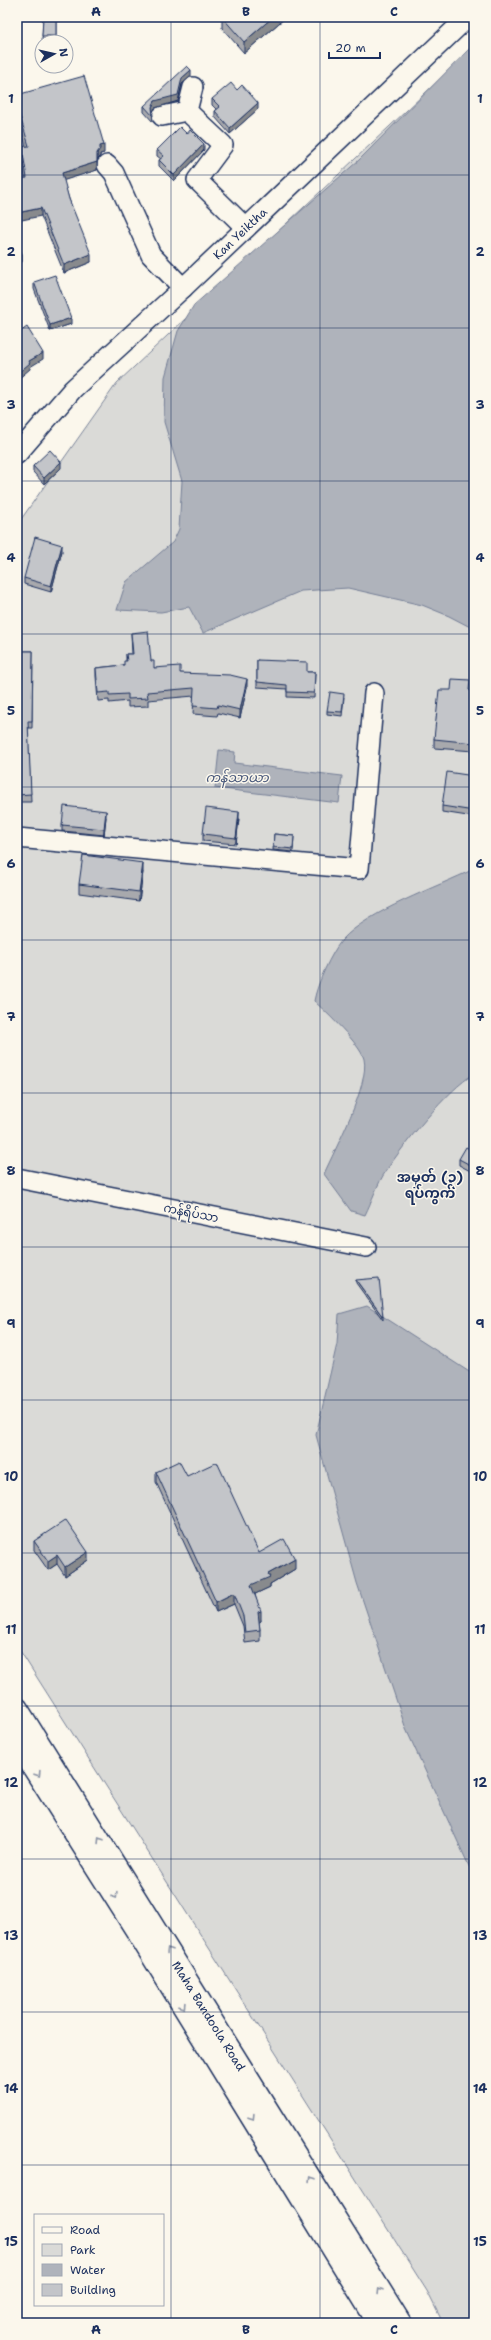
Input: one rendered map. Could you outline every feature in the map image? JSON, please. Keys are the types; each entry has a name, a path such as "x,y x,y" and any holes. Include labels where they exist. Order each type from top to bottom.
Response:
{"main road":[{"name":"Maha Bandoola Road","path":"17,1709 400,2323"},
{"name":"Maha Bandoola Road","path":"17,1741 142,1938 379,2323"}],"street":[{"name":"Kan Yeiktha","path":"17,454 73,389 183,288 468,17"},
{"path":"187,111 193,87"},
{"path":"187,111 223,145 197,180 246,228"},
{"path":"162,116 187,111"},
{"path":"107,165 114,173 151,255 183,288"},
{"path":"17,838 359,868 374,693"},
{"name":"ကန်ရိပ်သာ","path":"17,1178 78,1192 366,1247"}],"green space":[{"path":"474,47 474,2323 443,2323 427,2291 17,1646 17,525 117,383"}],"water":[{"path":"474,44 474,629 449,616 422,605 348,588 301,591 203,633 189,607 161,612 117,610 126,582 173,542 179,529 182,481 164,422 165,377 178,331 194,305 359,160"},
{"name":"ကန်သာယာ","path":"219,750 235,752 234,763 342,776 339,803 215,788"},
{"path":"474,869 474,1074 463,1081 439,1104 403,1147 383,1176 365,1215 351,1211 324,1174 357,1100 362,1084 364,1059 350,1037 314,1001 318,986 329,961 338,946 354,929 368,919 404,900"},
{"path":"367,1306 474,1375 474,1877 406,1729 357,1583 316,1435 337,1344 339,1314"}],"building":[{"path":"43,17 56,17 56,34 42,34"},
{"path":"222,17 273,17 244,42"},
{"path":"187,66 191,70 182,78 178,95 155,101 152,107 153,116 144,106"},
{"path":"84,76 104,145 100,146 97,153 97,162 62,173 69,199 91,254 64,265 41,208 17,213 17,179 27,178 22,147 29,146 17,106 17,95"},
{"path":"231,83 237,90 242,85 258,103 230,128 215,111 220,107 212,99"},
{"path":"180,127 187,134 190,130 204,144 174,175 159,160 164,156 157,150"},
{"path":"17,242 22,254 17,256"},
{"path":"55,275 71,318 50,325 34,282"},
{"path":"27,327 43,353 29,361 30,363 17,374 17,334"},
{"path":"50,450 61,462 44,478 33,466"},
{"path":"35,537 62,545 51,586 24,578"},
{"path":"148,631 151,661 154,661 154,668 180,666 180,673 230,675 247,679 240,710 218,705 217,708 193,706 194,688 147,692 148,698 128,699 128,694 109,695 109,692 98,693 96,668 124,665 124,661 127,661 126,654 133,654 131,633"},
{"path":"17,651 33,651 32,721 28,721 31,794 17,795"},
{"path":"257,660 307,662 307,672 315,672 314,693 287,692 287,685 257,682"},
{"path":"452,679 470,680 469,690 474,691 474,743 434,739 439,690 451,690"},
{"path":"330,692 344,694 342,712 327,711"},
{"path":"447,772 474,776 474,811 442,806"},
{"path":"64,806 106,811 104,829 62,825"},
{"path":"206,808 239,812 236,838 203,834"},
{"path":"274,834 294,836 293,849 273,847"},
{"path":"83,855 143,863 139,892 79,884"},
{"path":"466,1147 474,1151 474,1167 459,1159"},
{"path":"379,1278 383,1317 356,1280"},
{"path":"179,1461 187,1476 217,1462 259,1553 284,1539 295,1559 268,1574 270,1577 251,1585 261,1611 258,1612 260,1630 245,1632 243,1616 234,1593 216,1602 156,1472"},
{"path":"66,1520 88,1552 65,1567 57,1555 48,1561 34,1541"}],"district":[{"name":"အမှတ် (၃) ရပ်ကွက်","path":"430,1186"}]}
